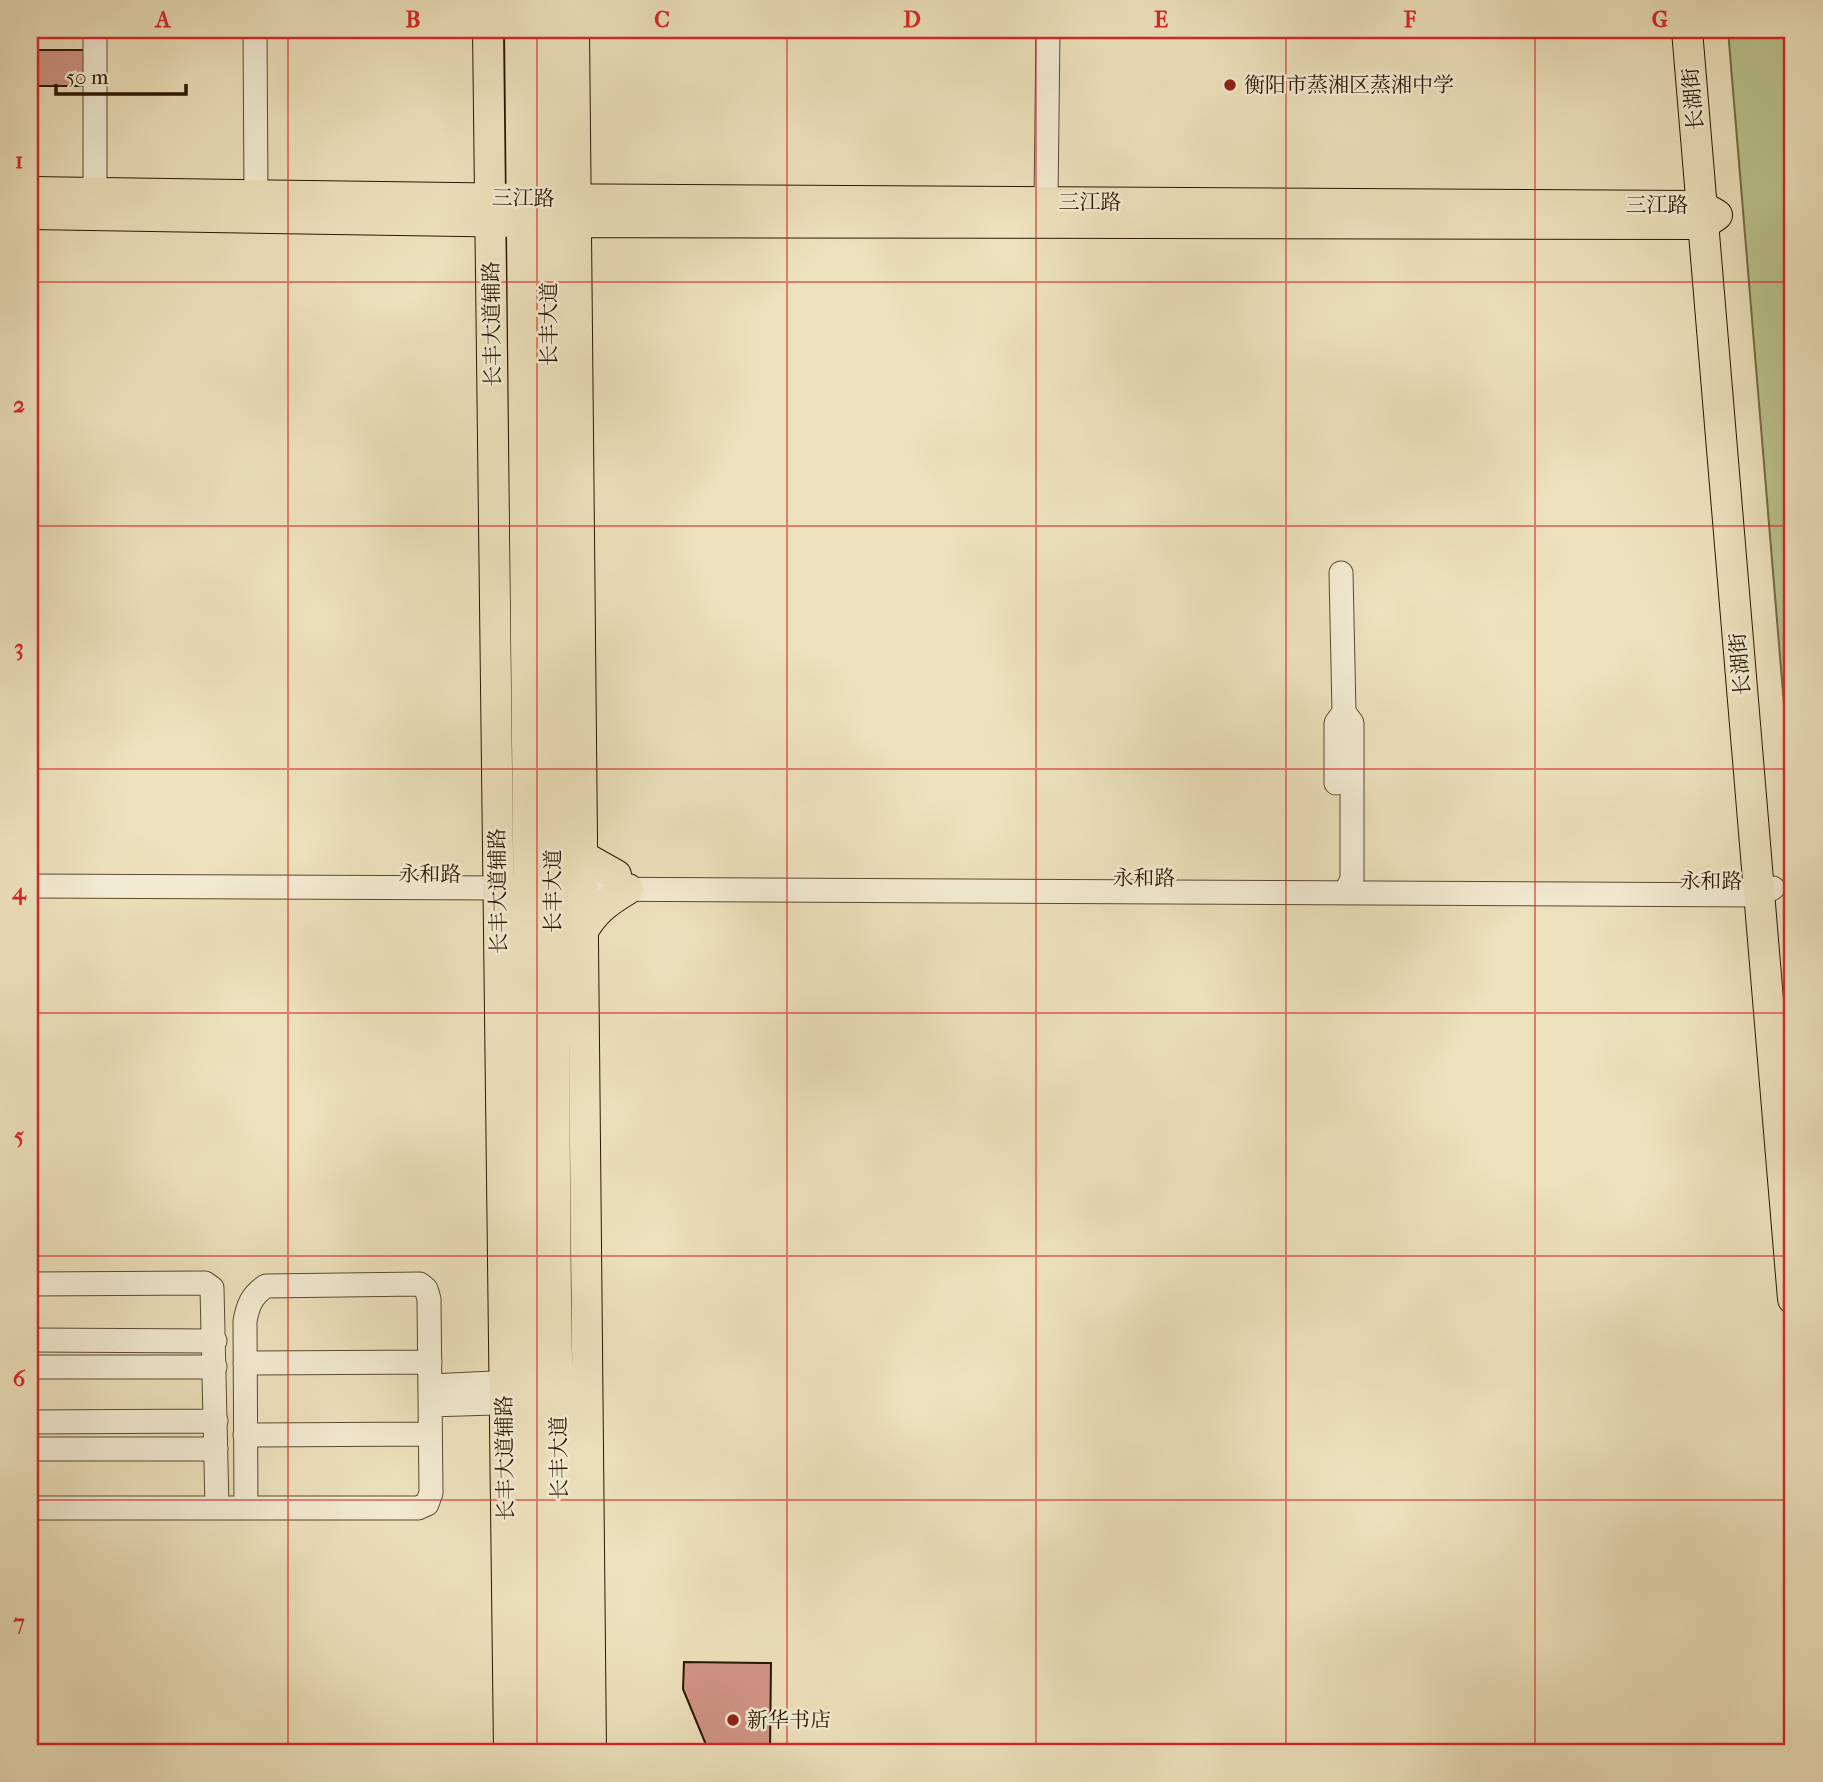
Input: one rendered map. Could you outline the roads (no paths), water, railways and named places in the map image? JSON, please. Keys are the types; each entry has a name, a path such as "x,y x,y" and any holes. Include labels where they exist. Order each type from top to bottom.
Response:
{"main road":[{"name":"长丰大道辅路","path":"488,30 491,210 544,879 581,935 591,1752"},
{"name":"长丰大道","path":"520,30 549,210 544,879 531,1391 537,1752"},
{"name":"长丰大道","path":"546,30 552,839 544,879 555,1192 531,1391 564,1752"},
{"name":"长丰大道辅路","path":"544,879 549,210 574,30"},
{"name":"长湖街","path":"1687,30 1708,215 1764,888 1793,1298"},
{"name":"长湖街","path":"1702,30 1708,215"},
{"name":"三江路","path":"30,192 256,195 491,210"},
{"name":"三江路","path":"549,210 1046,202 1708,215"},
{"name":"三江路","path":"30,214 549,210 1708,215"},
{"path":"544,879 622,882"},
{"path":"581,935 588,920 622,882"},
{"name":"长湖街","path":"1764,888 1793,1139"},
{"path":"555,1192 585,1192"},
{"name":"长丰大道辅路","path":"509,1752 531,1391"}],"street":[{"path":"95,30 95,193"},
{"path":"255,30 256,195"},
{"path":"1046,202 1048,30"},
{"path":"1340,573 1344,712 1352,723 1345,884"},
{"name":"永和路","path":"30,872 544,879"},
{"name":"永和路","path":"30,886 544,879"},
{"name":"永和路","path":"622,882 1764,888"},
{"path":"30,1508 246,1508 418,1508 426,1504 431,1493 429,1299 426,1289 420,1284 411,1282 266,1286 249,1304 245,1321 246,1508"},
{"path":"30,1284 205,1283 212,1288 217,1508"},
{"path":"30,1340 215,1341"},
{"path":"245,1363 430,1362"},
{"path":"30,1367 215,1367"},
{"path":"430,1396 493,1382 531,1391"},
{"path":"30,1422 216,1421"},
{"path":"245,1435 430,1434"},
{"path":"30,1449 216,1449"}],"place":[{"name":"衡阳市蒸湘区蒸湘中学","path":"1230,85"},
{"name":"新华书店","path":"733,1720"}]}
